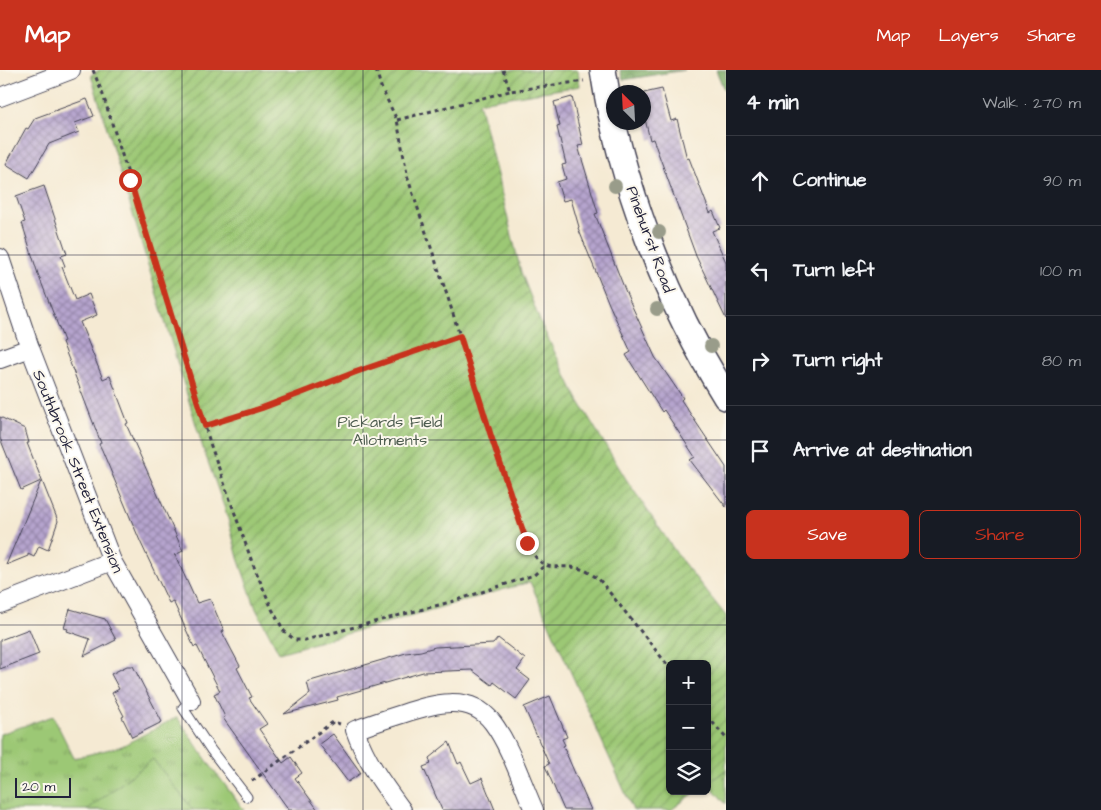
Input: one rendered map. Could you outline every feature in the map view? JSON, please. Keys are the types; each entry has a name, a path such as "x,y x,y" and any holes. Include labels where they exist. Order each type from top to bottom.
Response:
{"street":[{"path":"0,97 71,70"},
{"name":"Pinehurst Road","path":"603,74 615,132 651,245 683,321 701,356 726,397"},
{"name":"Southbrook Street Extension","path":"0,258 30,348 112,561 191,701"},
{"path":"0,359 30,348"},
{"path":"0,604 112,561"},
{"path":"402,810 374,772 366,758 355,730 440,703 469,705 484,714 497,728 534,810"}],"lane":[{"name":"Southbrook Street Extension","path":"191,701 183,708 247,797"}],"path":[{"path":"93,70 103,95 130,180 205,426 252,562 272,609 284,631 295,640 305,640 454,600 534,575 544,566"},
{"path":"376,70 397,120 408,179 527,543 533,554 544,566 584,570 598,578 666,663"},
{"path":"503,70 510,91"},
{"path":"397,120 510,91 603,74"},
{"path":"205,426 262,408 356,372 460,336"},
{"path":"711,721 726,738"},
{"path":"241,789 332,722 355,730"}],"green space":[{"name":"Pickards Field Allotments","path":"99,70 578,70 580,86 479,102 521,272 542,326 578,400 626,479 679,557 726,616 726,770 711,781 711,660 666,660 666,795 692,795 671,810 633,810 530,582 279,653 256,609 238,558 227,515 203,448 91,75"},
{"path":"620,70 685,70 623,80"},
{"path":"716,70 726,70 726,89 724,90"},
{"path":"53,716 74,758 122,746 177,717 244,810 0,810 0,734"},
{"path":"153,759 193,810 87,810"},
{"path":"726,770 726,804 711,786 711,781"}],"building":[{"path":"662,89 671,121 677,119 687,159 689,158 710,213 713,211 720,228 712,231 726,262 726,319 696,256 653,139 650,140 648,130 651,130 651,91"},
{"path":"572,97 583,145 578,146 598,213 595,214 627,295 655,357 726,467 726,507 690,460 695,457 664,410 662,412 626,355 631,352 578,228 571,199 563,201 557,182 566,179 562,165 566,164 557,127 560,126 554,102"},
{"path":"87,99 94,116 75,123 79,132 49,144 29,178 6,164 26,128 28,129 35,118"},
{"path":"44,186 67,254 61,256 65,266 62,267 75,300 89,294 97,315 80,322 103,379 110,376 128,423 126,424 183,551 175,555 197,603 210,599 224,631 222,632 240,666 237,668 252,697 249,698 267,724 259,729 283,763 291,757 302,773 295,778 318,810 289,810 223,718 225,717 214,694 220,691 197,646 194,647 173,601 169,603 140,541 99,444 101,443 62,342 64,341 38,274 22,223 25,222 16,196"},
{"path":"0,417 25,429 29,443 27,443 58,521 48,550 39,546 34,557 28,554 28,556 6,565 41,481 21,490 0,438"},
{"path":"70,609 105,619 116,640 84,656 90,639 67,631 68,629 64,628"},
{"path":"29,629 39,654 0,669 0,640"},
{"path":"498,638 525,659 517,670 530,680 516,699 494,682 492,685 472,670 423,672 337,697 338,700 284,714 310,694 307,682 406,653 435,647 493,644"},
{"path":"127,666 133,666 162,722 132,737 112,693 119,689 111,674"},
{"path":"550,696 567,737 562,739 565,745 563,746 591,810 564,810 545,766 549,764 524,707"},
{"path":"333,734 361,773 348,782 319,744"},
{"path":"449,742 458,764 461,762 471,783 482,778 495,810 442,810 423,767 431,764 429,758"}],"route":[{"path":"130,180 205,426 262,408 356,372 460,336 527,543"}]}
